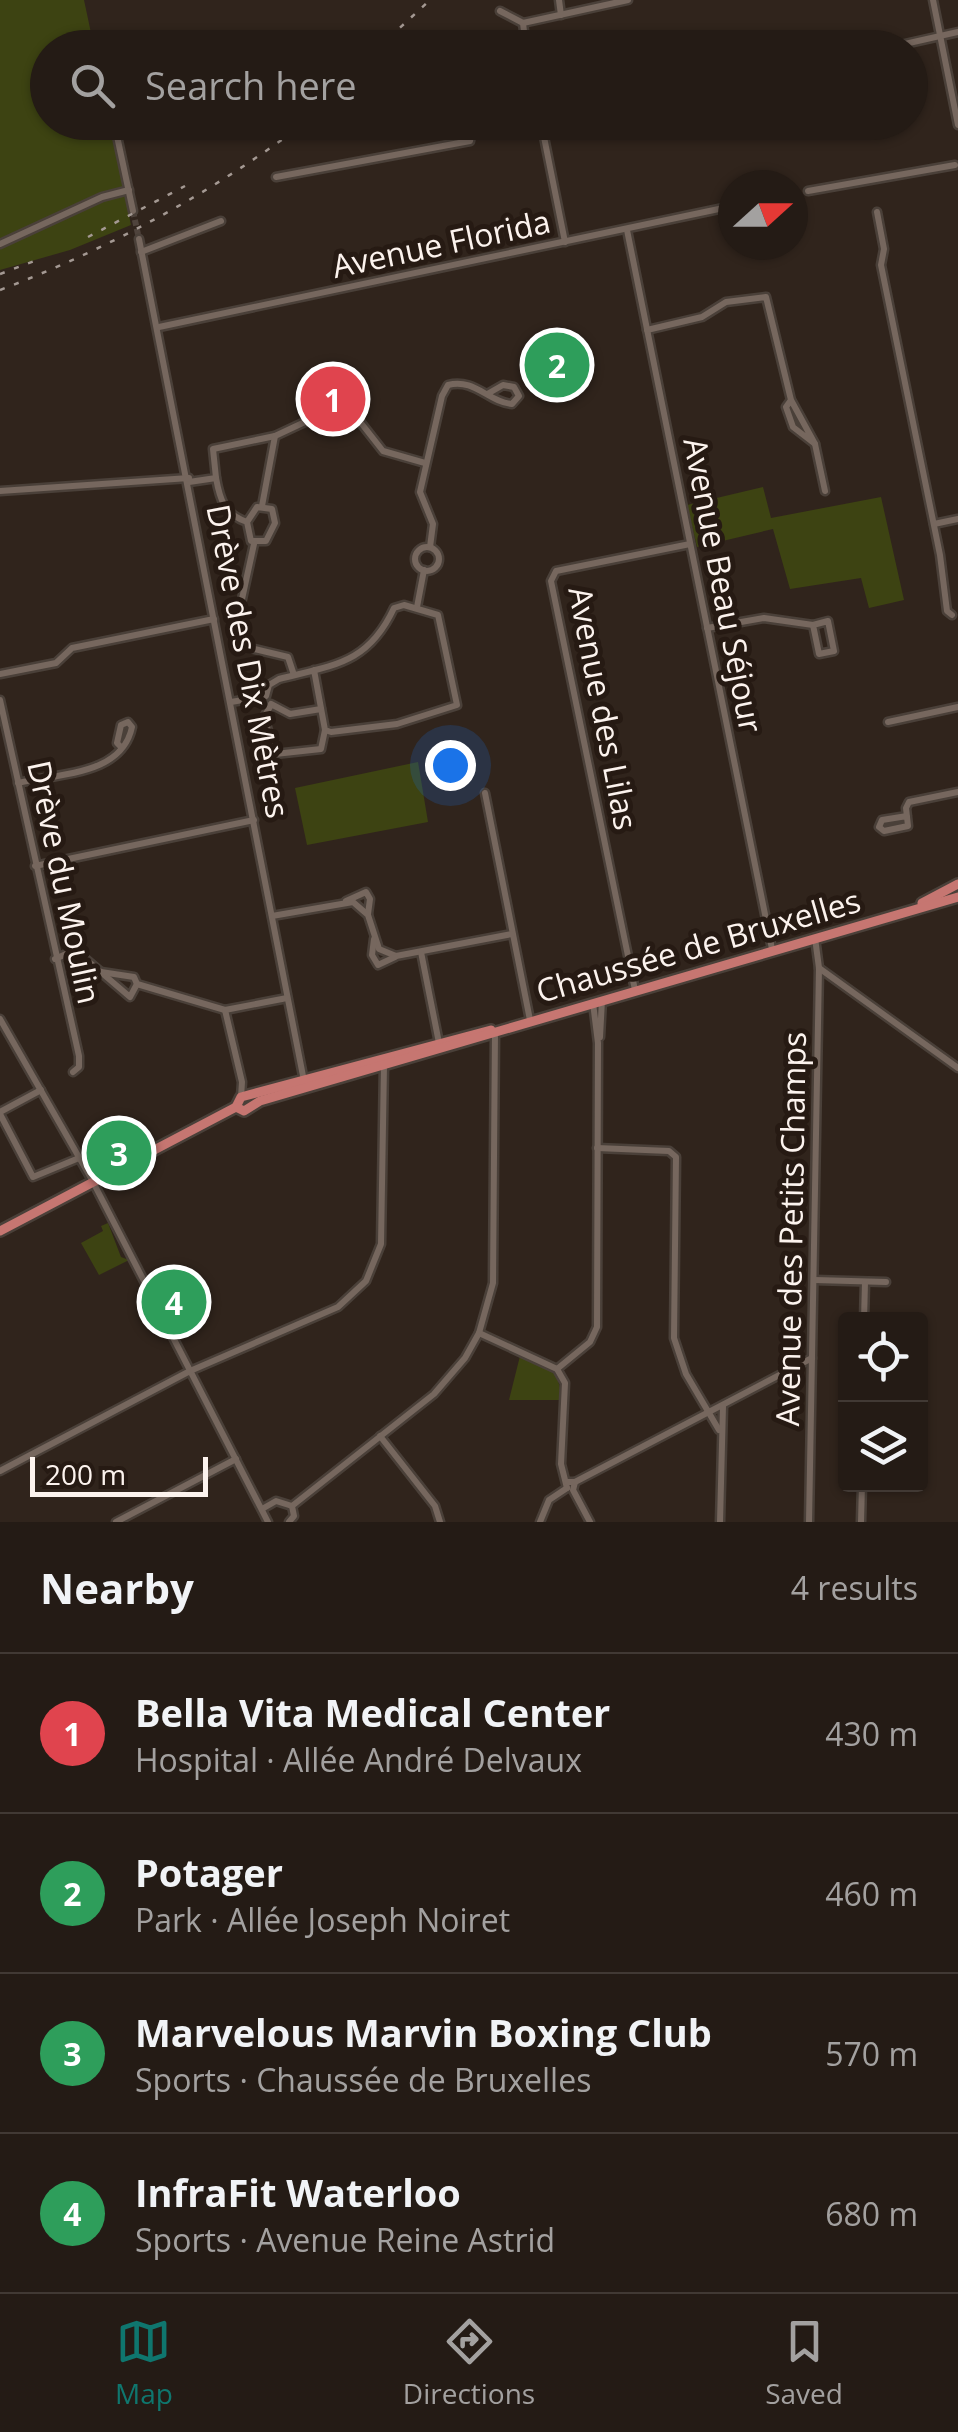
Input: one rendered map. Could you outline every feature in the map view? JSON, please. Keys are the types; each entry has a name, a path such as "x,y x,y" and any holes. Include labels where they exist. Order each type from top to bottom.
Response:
{"main road":[{"name":"Chaussée de Bruxelles","path":"916,908 958,884"},
{"name":"Chaussée de Bruxelles","path":"0,1231 243,1102 304,1081 440,1046 958,897"},
{"name":"Chaussée de Bruxelles","path":"243,1102 315,1085 383,1062"},
{"name":"Chaussée de Bruxelles","path":"283,1094 304,1081"},
{"path":"304,1081 315,1085"}],"street":[{"path":"559,0 561,15"},
{"path":"500,11 522,23 628,0"},
{"path":"934,0 958,125"},
{"path":"522,23 523,30"},
{"path":"928,39 958,32"},
{"path":"118,140 133,211"},
{"path":"276,177 470,140"},
{"path":"545,140 565,242"},
{"path":"808,190 957,166"},
{"path":"0,244 102,197 128,190"},
{"name":"Avenue Florida","path":"159,327 718,209"},
{"path":"877,212 884,248 881,266 934,524 947,611 952,615"},
{"path":"141,252 222,221"},
{"name":"Avenue Beau Séjour","path":"627,230 772,949"},
{"name":"Drève des Dix Mètres","path":"139,239 304,1081"},
{"path":"648,330 702,317 726,302 766,297 791,400 799,420 812,432 825,491"},
{"path":"430,547 433,527 420,492 448,384 466,384 489,393"},
{"path":"791,400 786,407 792,427 815,444"},
{"path":"294,675 288,657 238,644 236,631 254,544 247,522 226,511 216,478 213,449 276,436 312,416 332,414 361,423 383,451 425,464"},
{"path":"792,427 799,420"},
{"path":"247,522 262,506 276,436"},
{"path":"0,492 216,478"},
{"path":"254,544 266,542 274,532 272,509 262,506"},
{"path":"934,524 958,519"},
{"name":"Avenue des Lilas","path":"634,990 551,581 556,572 690,544"},
{"path":"424,570 433,570 439,562 438,552 430,547"},
{"path":"417,607 424,570 415,556 430,547"},
{"path":"266,696 273,682 367,650 397,606 438,614 457,705 397,724 338,733 325,730"},
{"path":"707,628 764,618 812,625 828,621 834,651 819,654 812,625"},
{"path":"0,674 56,663 72,648 214,619"},
{"path":"272,705 264,717 274,754 321,749 325,730 314,670"},
{"path":"231,702 266,696"},
{"path":"266,696 272,705 290,714 321,709"},
{"name":"Drève du Moulin","path":"0,700 54,959 79,1056 79,1066 73,1072"},
{"path":"888,722 958,708"},
{"path":"18,783 110,763 122,748"},
{"path":"484,793 530,1020"},
{"path":"906,816 910,802 958,795"},
{"path":"35,866 254,820"},
{"path":"272,916 346,901 366,892 374,939 382,952 396,956"},
{"path":"346,901 360,905 368,915"},
{"path":"374,939 372,955 378,965 396,956 512,934"},
{"name":"Avenue des Petits Champs","path":"809,1522 819,968 815,937"},
{"path":"54,959 75,950 130,997 138,984"},
{"path":"420,952 440,1046"},
{"path":"819,968 958,1068"},
{"path":"101,972 134,976 138,984 225,1010 288,998"},
{"path":"557,1369 590,1342 598,1327 598,1001"},
{"path":"225,1010 243,1102"},
{"path":"0,1019 92,1180 268,1522"},
{"path":"292,1506 450,1378 479,1333 493,1284 495,1030"},
{"path":"0,1471 190,1371 338,1307 366,1281 378,1260 385,1210 383,1062"},
{"path":"41,1090 0,1113 34,1177 38,1179 79,1158"},
{"path":"597,1148 670,1151 676,1157 674,1338 706,1414 720,1430"},
{"path":"815,1280 886,1282"},
{"path":"864,1312 865,1282"},
{"path":"479,1333 557,1369 564,1383 561,1464 590,1522"},
{"path":"540,1522 549,1500 570,1486 813,1358"},
{"path":"720,1522 723,1405"},
{"path":"380,1436 435,1506 440,1522"},
{"path":"116,1522 236,1459"},
{"path":"861,1522 862,1492"},
{"path":"262,1509 276,1501 292,1506"},
{"path":"289,1522 294,1516 292,1506"}],"green space":[{"path":"0,0 84,0 90,30 30,30 30,140 114,140 131,225 70,250 0,270"},
{"path":"552,335 567,361 560,385 551,393 542,380 549,361 543,348"},
{"path":"763,487 771,518 881,497 904,600 869,608 861,578 790,589 773,529 697,547 687,505"},
{"path":"418,762 428,822 307,845 295,788"},
{"path":"108,1223 121,1257 129,1260 99,1275 81,1243 103,1231 101,1226"},
{"path":"521,1352 555,1375 560,1400 509,1400"}],"tunnel":[{"path":"133,211 139,239"}],"railway":[{"path":"398,30 430,0"},
{"path":"0,290 159,217 281,140"},
{"path":"88,237 185,186"},
{"path":"0,274 37,260"}],"place":[{"name":"Potager","path":"557,365"},
{"name":"Bella Vita Medical Center","path":"333,399"},
{"name":"Marvelous Marvin Boxing Club","path":"119,1153"},
{"name":"InfraFit Waterloo","path":"174,1302"}]}
